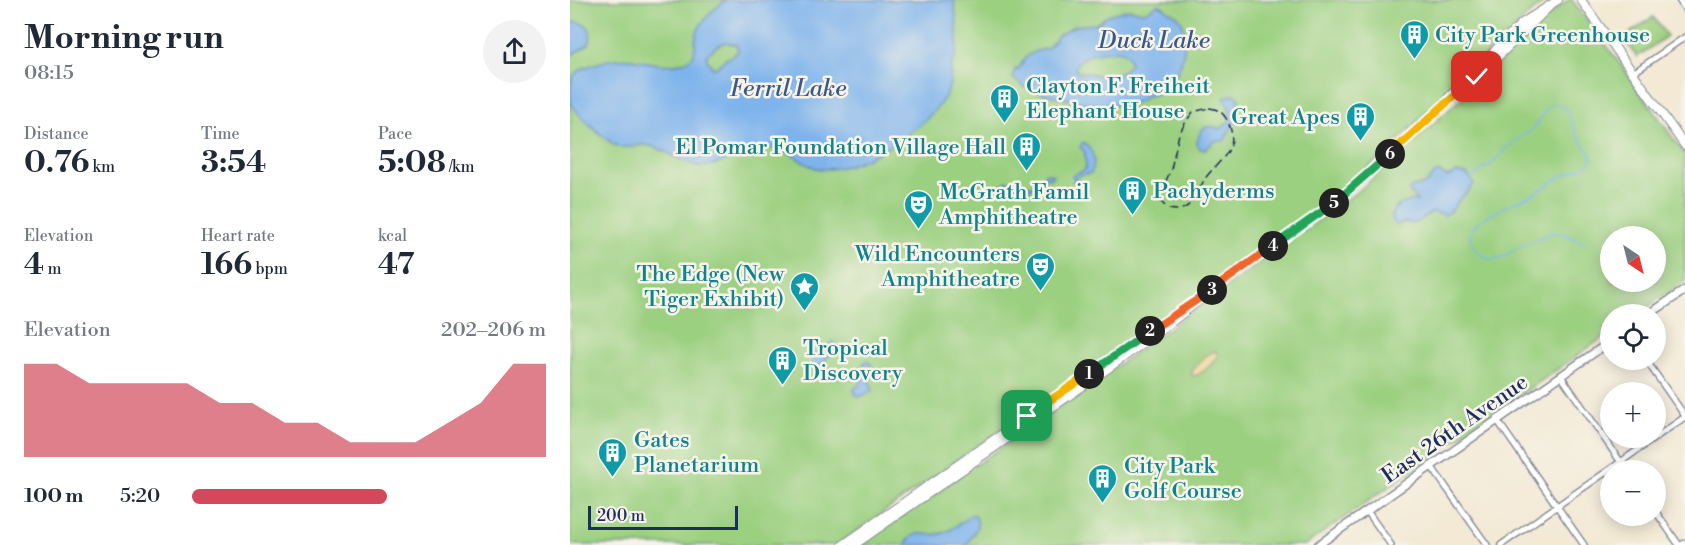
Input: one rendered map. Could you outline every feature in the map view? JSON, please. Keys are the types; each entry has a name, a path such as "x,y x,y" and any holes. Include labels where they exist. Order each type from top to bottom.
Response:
{"main road":[{"path":"1581,0 1685,146"},
{"path":"843,545 1213,289 1342,196 1477,77 1554,3"},
{"path":"854,545 1103,372 1213,289"}],"street":[{"path":"1679,0 1685,9"},
{"path":"1633,73 1685,37"},
{"path":"1664,304 1685,290"},
{"name":"East 26th Avenue","path":"1318,545 1600,349"},
{"path":"1653,370 1685,417 1666,430"},
{"path":"1561,376 1620,460"},
{"path":"1497,420 1584,545"},
{"path":"1624,460 1641,448"},
{"path":"1431,466 1487,545"},
{"path":"1501,545 1600,476"},
{"path":"1367,511 1391,545"},
{"path":"1666,526 1679,545"}],"green space":[{"path":"570,0 1547,0 1503,38 1377,160 1323,206 1096,368 1035,406 837,545 570,545"},
{"name":"City Park Golf Course","path":"1568,0 1572,0 1685,155 1685,281 1652,304 1600,304 1600,340 1305,545 860,545 1068,401 1332,211 1362,188 1482,80 1541,22"},
{"path":"1653,17 1667,36 1637,57 1623,38"}],"sand":[{"path":"1215,351 1218,354 1211,364 1201,373 1192,375 1192,371 1202,359"}],"water":[{"name":"Ferril Lake","path":"726,0 954,0 957,47 947,93 926,120 893,144 856,163 823,169 776,148 756,149 716,164 699,166 651,146 620,147 599,133 574,108 571,103 571,82 579,71 616,59 632,59 656,64 681,63 694,54 696,35 700,26","holes":["726,42 736,45 737,53 717,67 713,68 707,60 707,55 717,46"]},
{"name":"Duck Lake","path":"1158,4 1176,15 1180,19 1185,36 1180,67 1170,84 1160,93 1126,105 1103,105 1036,92 1024,87 1013,78 1015,69 1018,70 1025,58 1034,52 1048,48 1058,36 1074,26 1096,24 1108,15 1130,9 1147,11","holes":["1118,50 1126,55 1130,64 1118,74 1106,76 1078,72 1075,69 1077,63 1086,56"]},
{"path":"579,22 589,28 590,39 589,44 570,56 570,24"},
{"path":"1235,94 1239,98 1239,114 1224,141 1215,141 1206,149 1200,149 1197,143 1204,128 1220,129 1230,121 1230,111 1224,97"},
{"path":"1083,142 1093,156 1093,169 1091,173 1080,175 1072,182 1075,178 1072,176 1085,168 1085,152 1080,147"},
{"path":"1439,172 1447,177 1456,173 1467,174 1474,183 1453,209 1445,215 1432,212 1416,222 1397,225 1392,215 1396,207 1406,202 1417,201 1409,191 1410,188 1426,184 1434,174"},
{"path":"1046,173 1053,175 1050,179 1044,178 1044,185 1024,192 1019,187 1010,189 1002,185 1007,181 1013,184 1034,185"},
{"path":"833,342 836,348 819,367 813,368 811,366 815,354 820,353 824,346"},
{"path":"867,361 871,366 869,382 872,385 872,391 860,397 855,394 854,389 861,383 862,368"},
{"path":"971,515 975,515 977,523 976,530 967,545 905,545 909,539 918,534 947,532"}],"waterway":[{"path":"1470,178 1490,165 1508,146 1533,129 1546,110 1553,105 1561,105 1567,111 1577,135 1591,155 1589,165 1560,177 1532,195 1479,221 1470,236 1472,244 1479,253 1492,259 1503,257 1524,244 1552,232 1562,233 1586,244"}],"railway":[{"path":"1209,108 1220,111 1225,117 1231,130 1231,145 1189,204 1180,210 1168,209 1161,202 1160,195 1171,169 1179,134 1193,112 1209,108"}],"place":[{"name":"City Park Greenhouse","path":"1414,60"},
{"name":"Clayton F. Freiheit Elephant House","path":"1005,124"},
{"name":"Great Apes","path":"1361,142"},
{"name":"El Pomar Foundation Village Hall","path":"1027,172"},
{"name":"Pachyderms","path":"1132,216"},
{"name":"McGrath Famil Amphitheatre","path":"918,230"},
{"name":"Wild Encounters Amphitheatre","path":"1041,292"},
{"name":"The Edge (New Tiger Exhibit)","path":"805,312"},
{"name":"Tropical Discovery","path":"782,386"},
{"name":"Gates Planetarium","path":"613,478"},
{"name":"City Park Golf Course","path":"1103,504"}],"route":[{"path":"1027,416 1213,289 1332,204 1477,77"}]}
